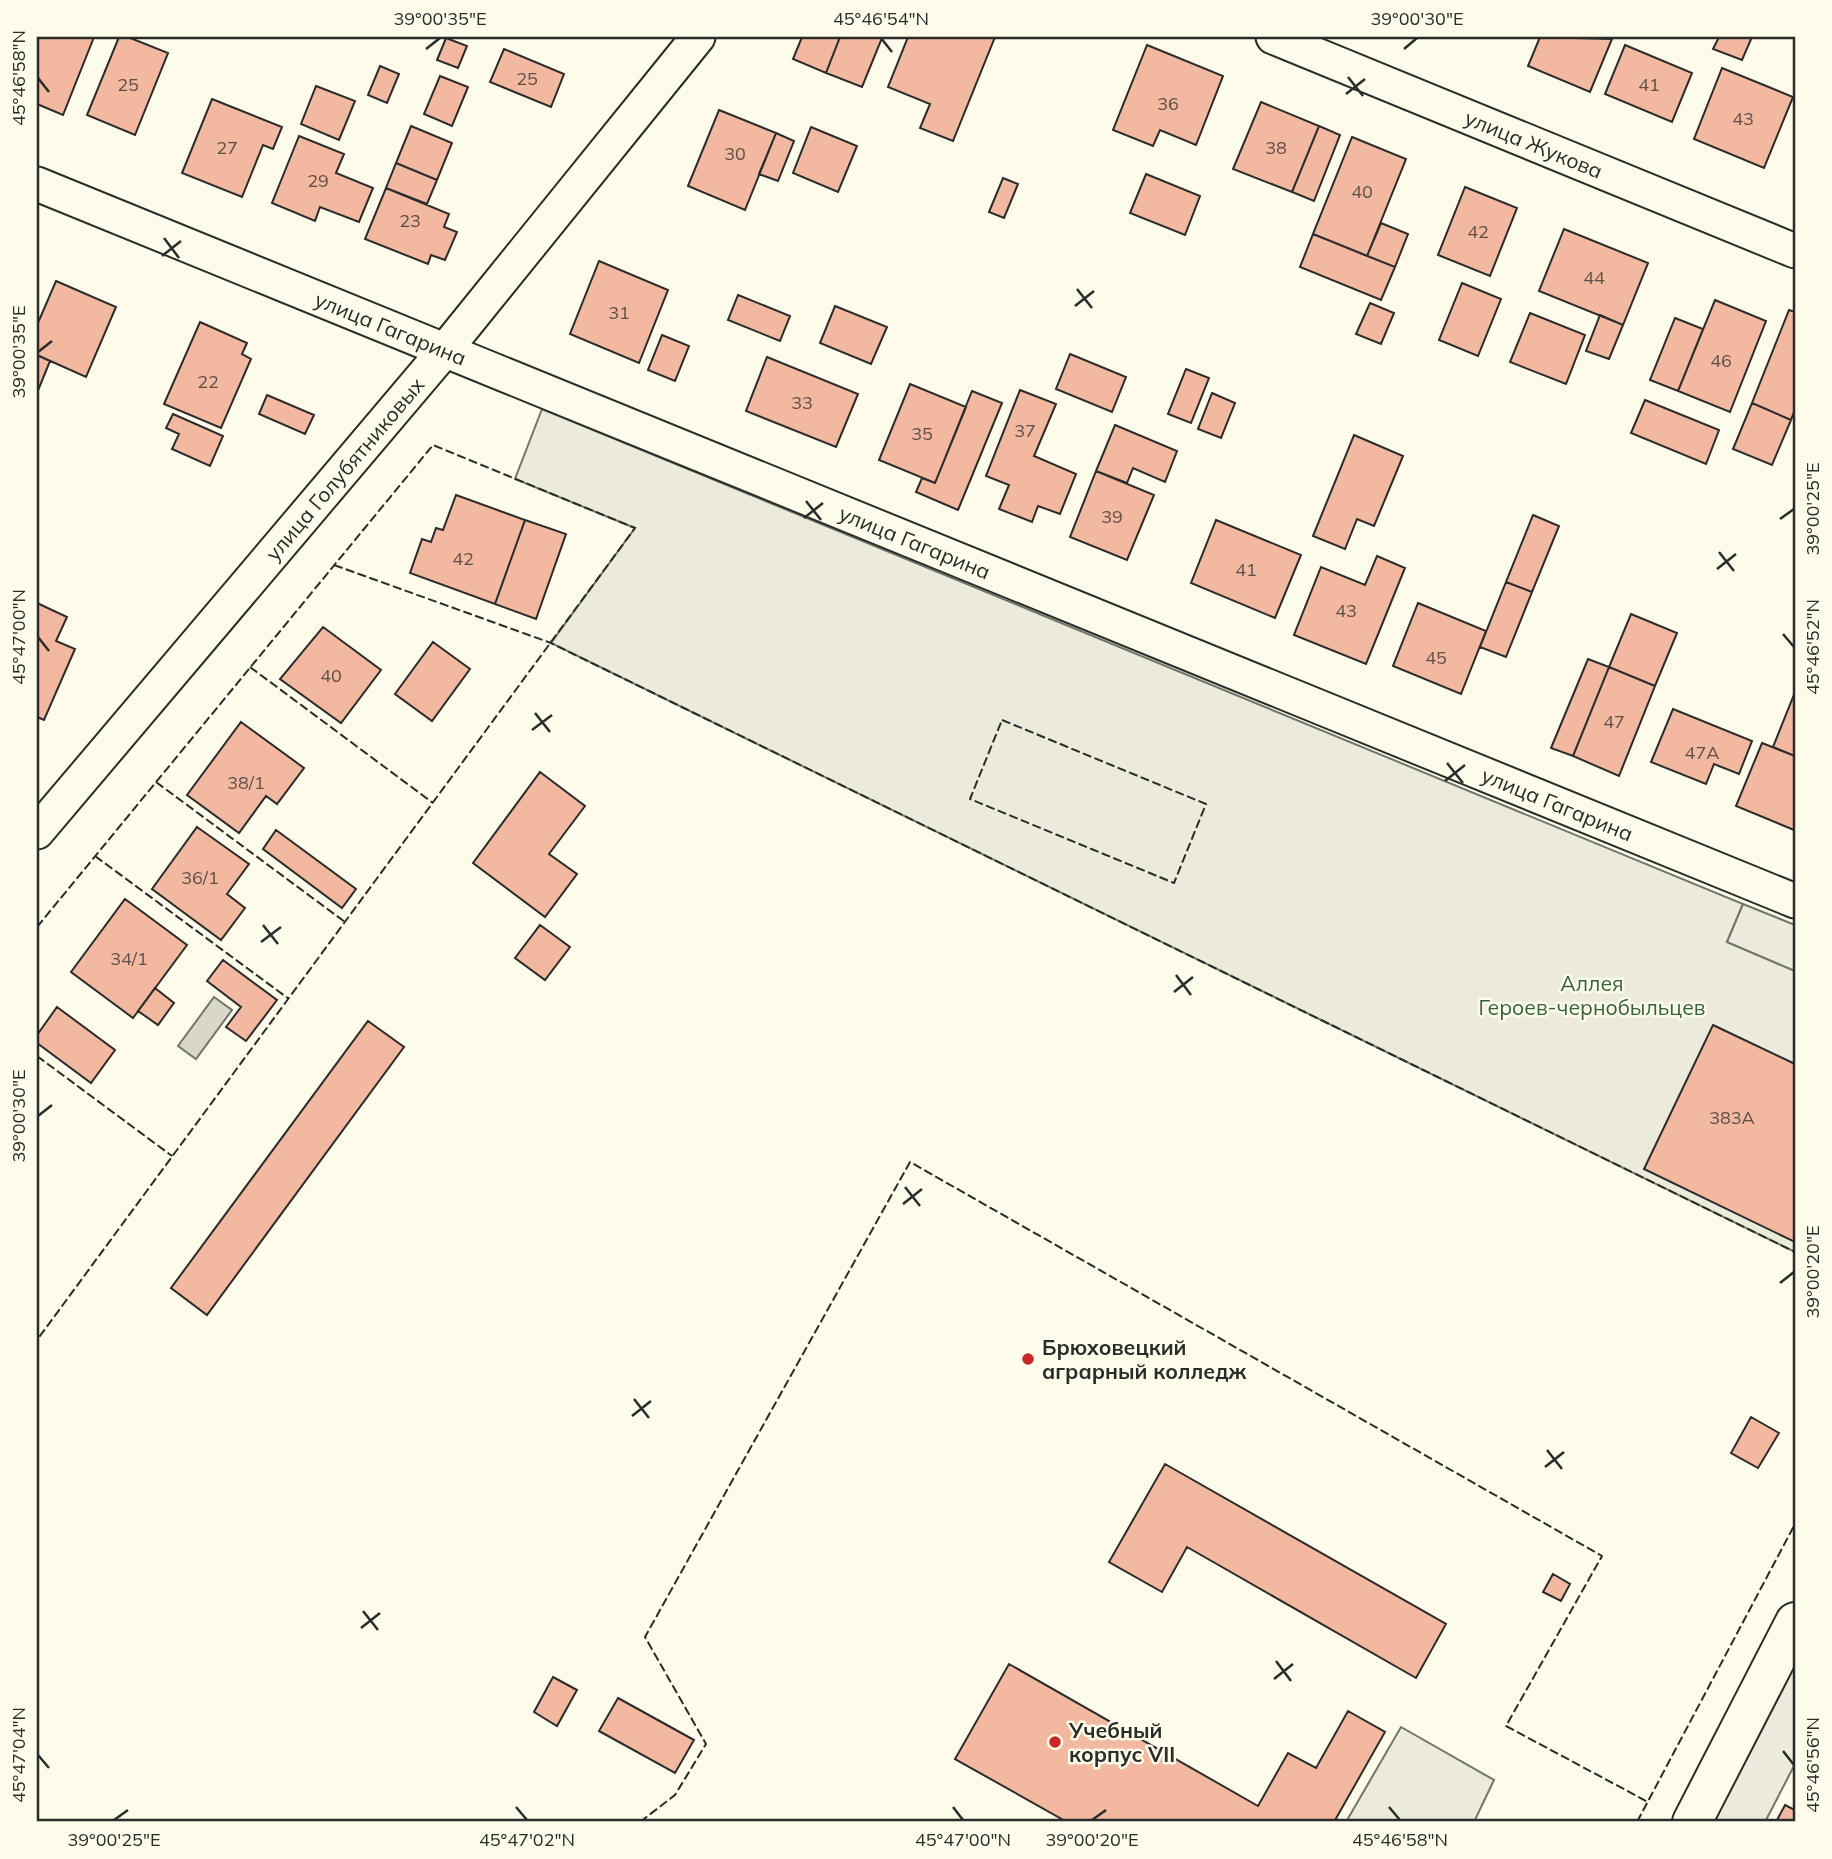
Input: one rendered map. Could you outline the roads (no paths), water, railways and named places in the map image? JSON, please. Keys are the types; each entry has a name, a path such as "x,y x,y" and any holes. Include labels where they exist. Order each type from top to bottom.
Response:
{"street":[{"name":"улица Голубятниковых","path":"37,832 50,794 445,350 698,37"},
{"name":"улица Жукова","path":"1273,37 1795,251"},
{"name":"улица Гагарина","path":"37,184 1795,901"},
{"path":"1692,1822 1795,1622"}],"place":[{"name":"Брюховецкий аграрный колледж","path":"1028,1359"},
{"name":"Учебный корпус VII","path":"1055,1742"}],"park label":[{"name":"Аллея Героев-чернобыльцев","path":"1592,995"}]}
